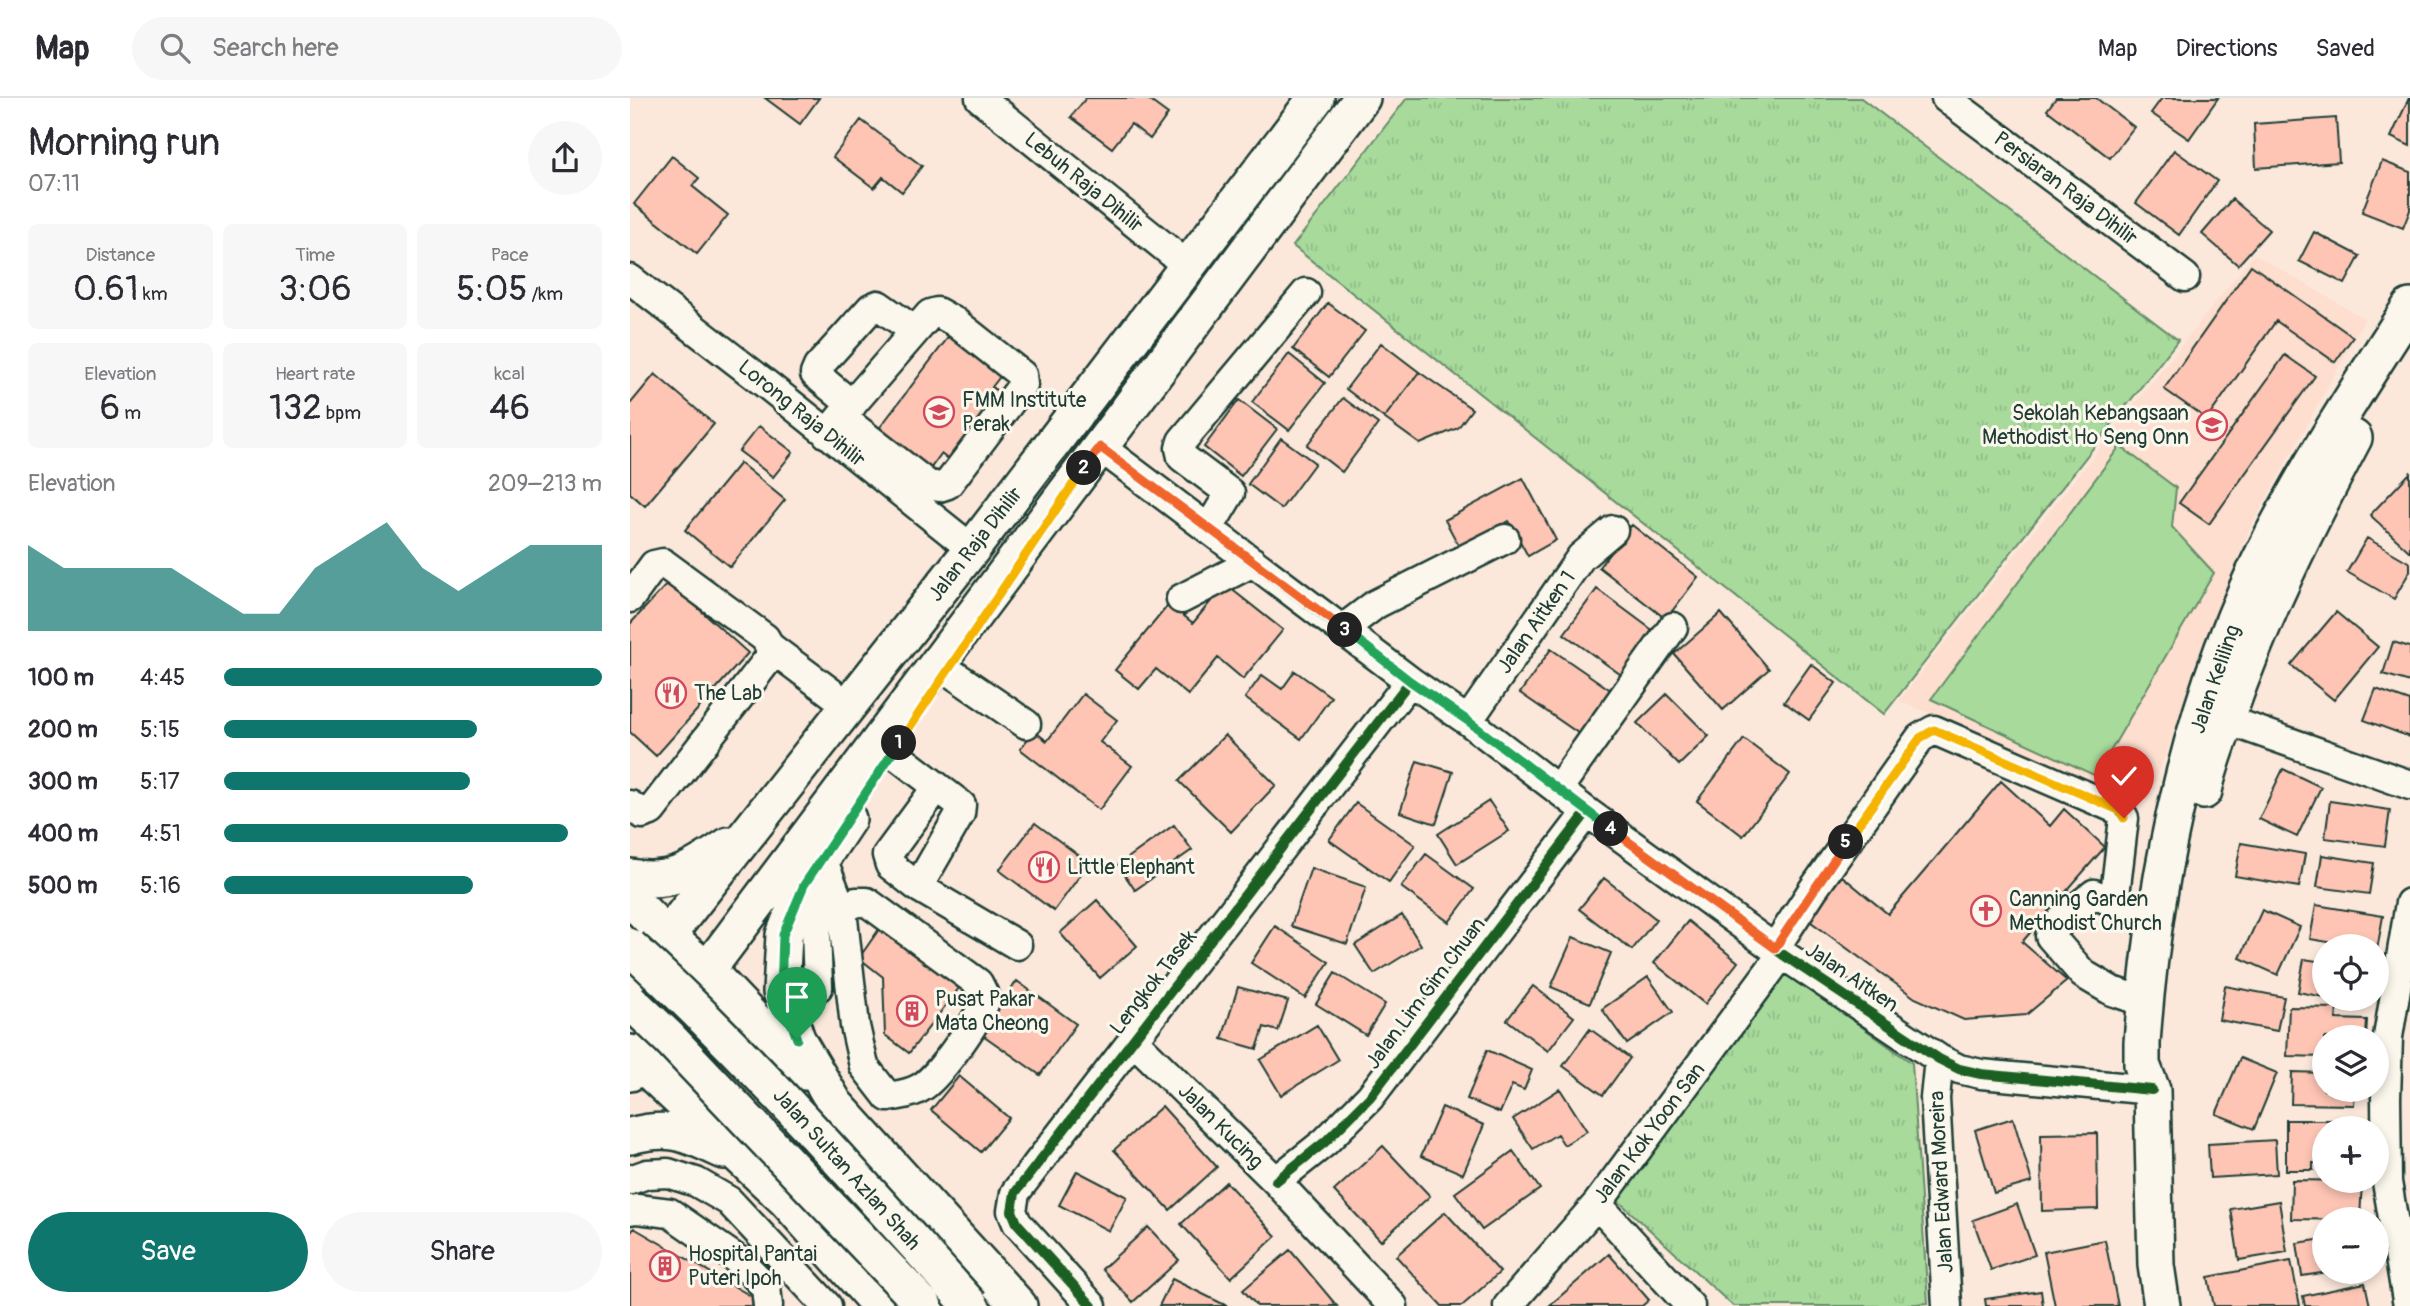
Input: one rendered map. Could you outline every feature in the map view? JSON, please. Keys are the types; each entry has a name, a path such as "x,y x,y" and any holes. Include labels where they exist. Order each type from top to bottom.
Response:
{"main road":[{"name":"Jalan Raja Dihilir","path":"635,998 667,936 972,549 1316,98"},
{"name":"Jalan Raja Dihilir","path":"633,1062 706,970 1058,505 1362,98"},
{"name":"Jalan Keliling","path":"2162,1306 2156,1265 2152,1090 2142,1065 2145,1002 2155,912 2172,824 2202,709 2238,613 2273,535 2336,422 2410,307"},
{"name":"Jalan Keliling","path":"2152,1090 2165,1048 2185,877 2207,777 2261,630 2326,492 2367,414 2410,345"},
{"path":"849,1119 797,1039 781,992 783,935 804,885 1058,505"},
{"path":"630,877 643,879 677,876 753,829"},
{"path":"630,898 667,936 706,970 849,1119 1019,1306"},
{"name":"Jalan Sultan Azlan Shah","path":"630,947 773,1086 971,1306"},
{"path":"706,970 635,998 633,1062 786,1200"},
{"name":"Jalan Sultan Azlan Shah","path":"635,998 669,1038 923,1306"},
{"path":"849,1119 815,1100 787,1109 764,1131 758,1166 880,1306"},
{"path":"630,1136 654,1130 682,1133 743,1159"}],"street":[{"name":"Lebuh Raja Dihilir","path":"980,98 1188,266"},
{"name":"Persiaran Raja Dihilir","path":"1946,98 2185,277"},
{"name":"Lorong Raja Dihilir","path":"630,279 840,419 972,549"},
{"path":"1209,528 1230,493 1182,457 1182,441 1306,293"},
{"path":"840,419 930,314 937,312 954,322 1022,375 1023,385 948,484 927,484 840,419 815,374 872,307 878,306 915,331"},
{"name":"Jalan Aitken","path":"1100,447 1587,812 1779,951 1939,1059 1959,1069 1980,1074 2152,1090"},
{"name":"Jalan Aitken 1","path":"1468,721 1581,557 1613,530"},
{"path":"1343,629 1376,604 1505,539"},
{"path":"1181,598 1253,562"},
{"path":"630,598 654,565 663,563 765,638 770,646 849,706"},
{"path":"1558,789 1673,627"},
{"path":"630,805 642,814 651,811 770,657 770,646"},
{"path":"947,670 1026,724"},
{"name":"Lengkok Tasek","path":"1092,1306 1017,1223 1012,1211 1015,1193 1410,681"},
{"path":"2227,720 2410,785"},
{"name":"Jalan Kok Yoon San","path":"1508,1306 1597,1204 1779,951 1812,891 1920,738 1934,730 2119,810 2124,818 2114,903"},
{"path":"892,752 961,806 960,814 918,887"},
{"path":"937,787 887,855 890,865 918,887 1017,945"},
{"name":"Jalan Lim Gim Chuan","path":"1276,1181 1325,1142 1370,1097 1587,812"},
{"path":"818,864 842,910 855,1026 864,1066 888,1097"},
{"path":"818,864 818,987"},
{"path":"2145,1002 2112,991 2083,974 2050,936 2062,919 2094,894 2131,910 2155,912"},
{"path":"842,910 856,902 867,902 978,983 986,999 978,1016 935,1077 921,1088 888,1097 849,1119"},
{"path":"2408,1306 2404,1241 2387,1182 2388,1037 2410,904"},
{"name":"Jalan Kucing","path":"1133,1040 1276,1181 1393,1306"},
{"name":"Jalan Edward Moreira","path":"1939,1059 1934,1098 1947,1306"},
{"path":"630,1180 647,1174 668,1173 695,1182 729,1201 827,1306"},
{"path":"1597,1204 1690,1306"},
{"path":"630,1210 670,1213 742,1263 766,1287 768,1306"}],"shaded area":[{"name":"Sekolah Kebangsaan Methodist Ho Seng Onn","path":"2254,254 2365,319 2248,532 2148,801 1899,701"}],"green space":[{"path":"1407,98 1861,98 2178,340 1884,714 1293,246"},
{"path":"2120,446 2176,488 2172,527 2214,573 2096,776 1931,699"},
{"path":"1786,972 1912,1063 1928,1303 1894,1306 1733,1306 1615,1198"}],"building":[{"path":"765,98 819,98 800,124"},
{"path":"1086,98 1151,98 1149,100 1168,114 1150,139 1131,124 1112,148 1071,117"},
{"path":"2056,98 2096,98 2134,127 2110,158 2047,110"},
{"path":"2162,98 2218,98 2189,139 2151,113"},
{"path":"2410,98 2410,146 2391,137"},
{"path":"2336,118 2339,162 2256,168 2254,124"},
{"path":"861,120 922,166 902,192 883,177 874,188 833,157"},
{"path":"2174,150 2217,181 2179,235 2136,203"},
{"path":"672,156 699,178 692,186 728,215 697,254 634,204"},
{"path":"2382,161 2410,172 2410,210 2403,228 2362,212"},
{"path":"2232,199 2269,230 2238,265 2202,234"},
{"path":"2314,232 2360,256 2345,284 2299,261"},
{"path":"2251,265 2353,337 2335,362 2276,321 2207,419 2164,389"},
{"path":"1328,303 1365,331 1329,377 1293,349"},
{"name":"FMM Institute Perak","path":"953,331 1005,370 992,387 1001,394 950,461 941,454 930,469 878,430"},
{"path":"1381,343 1419,372 1384,418 1346,389"},
{"path":"1289,354 1325,383 1289,430 1252,402"},
{"path":"2285,355 2315,376 2209,524 2179,503"},
{"path":"1419,372 1472,409 1458,428 1420,444 1384,418"},
{"path":"655,374 714,424 645,506 630,493 630,404"},
{"path":"1343,398 1378,424 1342,472 1307,445"},
{"path":"1239,400 1277,429 1241,476 1204,447"},
{"path":"759,426 793,452 773,477 739,451"},
{"path":"1281,438 1315,463 1281,509 1248,484"},
{"path":"740,463 785,500 730,567 685,530"},
{"path":"2410,473 2410,552 2370,515"},
{"path":"1523,478 1556,540 1528,556 1509,521 1460,548 1445,520"},
{"path":"1632,525 1698,577 1666,619 1599,567"},
{"path":"2367,538 2410,563 2410,571 2394,599 2347,572"},
{"name":"The Lab","path":"669,582 748,653 656,756 630,732 630,624"},
{"path":"1225,584 1283,630 1243,679 1218,658 1188,695 1156,669 1139,689 1115,670 1169,604 1193,623"},
{"path":"1597,589 1659,635 1627,679 1564,634"},
{"path":"2336,612 2378,647 2334,700 2291,665"},
{"path":"1721,613 1769,669 1723,710 1674,654"},
{"path":"2393,642 2410,647 2410,682 2383,674"},
{"path":"1551,649 1612,691 1581,735 1520,693"},
{"path":"1811,664 1836,683 1809,720 1784,702"},
{"path":"1295,671 1331,697 1301,739 1245,698 1262,675 1282,689"},
{"path":"2376,689 2410,701 2410,737 2364,720"},
{"path":"1083,694 1117,720 1100,742 1132,766 1099,810 1020,749 1034,731 1047,741"},
{"path":"1667,694 1709,736 1679,765 1637,723"},
{"path":"1225,735 1276,785 1231,832 1179,781"},
{"path":"1744,739 1790,774 1743,836 1697,801"},
{"path":"1417,761 1453,772 1436,824 1400,812"},
{"path":"2283,769 2321,787 2297,837 2259,819"},
{"path":"2001,781 2050,826 2064,809 2105,847 2022,942 2067,981 2026,1015 1964,1020 1915,998 1807,919 1842,876 1888,914"},
{"path":"1489,801 1509,831 1457,864 1438,834"},
{"path":"2330,801 2390,810 2385,846 2325,838"},
{"path":"1356,803 1415,845 1389,882 1329,840"},
{"name":"Little Elephant","path":"1035,823 1089,863 1054,911 999,870"},
{"path":"1174,825 1192,850 1135,890 1118,865"},
{"path":"2241,843 2305,854 2299,887 2235,876"},
{"path":"1426,854 1474,889 1449,922 1401,887"},
{"path":"2322,855 2374,863 2369,894 2317,887"},
{"path":"1311,868 1366,887 1347,944 1291,926"},
{"path":"1604,878 1656,919 1632,950 1579,909"},
{"path":"1097,900 1137,946 1100,978 1060,933"},
{"path":"2316,905 2383,916 2380,934 2312,934 2310,939"},
{"path":"2262,910 2300,927 2278,975 2240,958"},
{"path":"1402,915 1421,945 1374,974 1355,945"},
{"path":"1688,921 1738,962 1705,1004 1654,963"},
{"name":"Pusat Pakar Mata Cheong","path":"882,925 959,988 909,1053 885,1035 883,977 859,958"},
{"path":"1275,926 1329,962 1305,998 1251,963"},
{"path":"1573,937 1611,953 1590,1003 1551,987"},
{"path":"2304,959 2312,960 2312,995 2298,992"},
{"path":"1335,973 1385,1004 1366,1035 1316,1004"},
{"path":"1648,977 1673,1012 1627,1044 1602,1009"},
{"path":"1017,981 1076,1024 1040,1075 980,1033"},
{"path":"1533,986 1574,1017 1548,1051 1507,1020"},
{"path":"2225,986 2284,997 2277,1031 2219,1020"},
{"path":"1238,987 1288,1001 1278,1031 1264,1027 1257,1049 1222,1039"},
{"path":"2289,1007 2337,1011 2336,1019 2367,1020 2367,1025 2312,1025 2312,1057 2287,1056"},
{"path":"1317,1025 1338,1060 1281,1095 1260,1060"},
{"path":"1590,1029 1630,1058 1603,1095 1563,1066"},
{"path":"1487,1050 1532,1070 1524,1090 1512,1085 1500,1113 1467,1099"},
{"path":"2240,1058 2277,1073 2254,1129 2216,1114"},
{"path":"2292,1072 2312,1073 2312,1102 2354,1102 2354,1105 2291,1104"},
{"path":"959,1076 1009,1118 981,1152 931,1110"},
{"path":"1560,1089 1587,1131 1564,1145 1557,1134 1533,1149 1513,1119"},
{"path":"1162,1106 1217,1167 1170,1210 1114,1150"},
{"path":"1442,1107 1484,1125 1463,1174 1421,1156"},
{"path":"2013,1118 2032,1182 1994,1193 1975,1130"},
{"path":"2286,1120 2312,1120 2312,1170 2286,1170"},
{"path":"2097,1133 2098,1209 2042,1211 2041,1134"},
{"path":"2275,1140 2277,1174 2210,1178 2208,1144"},
{"path":"1383,1146 1430,1196 1381,1241 1334,1191"},
{"path":"1513,1151 1540,1189 1482,1230 1455,1193"},
{"path":"1077,1171 1127,1197 1109,1231 1059,1205"},
{"path":"2292,1180 2312,1180 2312,1193 2361,1193 2361,1207 2312,1207 2312,1219 2291,1219"},
{"path":"1226,1182 1276,1236 1231,1278 1181,1224"},
{"path":"2279,1201 2287,1252 2239,1260 2231,1209"},
{"path":"2017,1204 2035,1255 1991,1270 1973,1220"},
{"path":"1445,1212 1500,1272 1462,1306 1442,1306 1396,1256"},
{"path":"1148,1227 1179,1260 1133,1302 1102,1269"},
{"name":"Hospital Pantai Puteri Ipoh","path":"634,1228 756,1299 752,1306 630,1306 630,1234"},
{"path":"2105,1240 2118,1306 2055,1306 2044,1252"},
{"path":"2312,1241 2312,1274 2302,1276 2297,1243"},
{"path":"1290,1250 1337,1306 1257,1306 1243,1290"},
{"path":"1609,1254 1649,1300 1642,1306 1549,1306"},
{"path":"2291,1261 2300,1306 2214,1306 2208,1277"},
{"path":"1172,1279 1227,1306 1159,1306"},
{"path":"2365,1284 2370,1306 2305,1306 2303,1296"},
{"path":"2041,1291 2043,1306 1986,1306 1985,1299"}],"cycle path":[{"path":"1100,447 1587,812 1782,954 1939,1059 1959,1069 1981,1074 2152,1090"},
{"path":"1092,1306 1017,1223 1012,1211 1015,1193 1410,681"},
{"path":"1276,1181 1325,1142 1370,1097 1587,812"}],"place":[{"name":"FMM Institute Perak","path":"939,412"},
{"name":"Sekolah Kebangsaan Methodist Ho Seng Onn","path":"2212,425"},
{"name":"The Lab","path":"671,693"},
{"name":"Little Elephant","path":"1044,867"},
{"name":"Canning Garden Methodist Church","path":"1986,911"},
{"name":"Pusat Pakar Mata Cheong","path":"912,1011"},
{"name":"Hospital Pantai Puteri Ipoh","path":"665,1266"}],"route":[{"path":"797,1039 781,992 783,935 804,885 1058,505 1100,447 1410,681 1775,948 1920,738 1934,730 2119,810 2124,818"}]}
